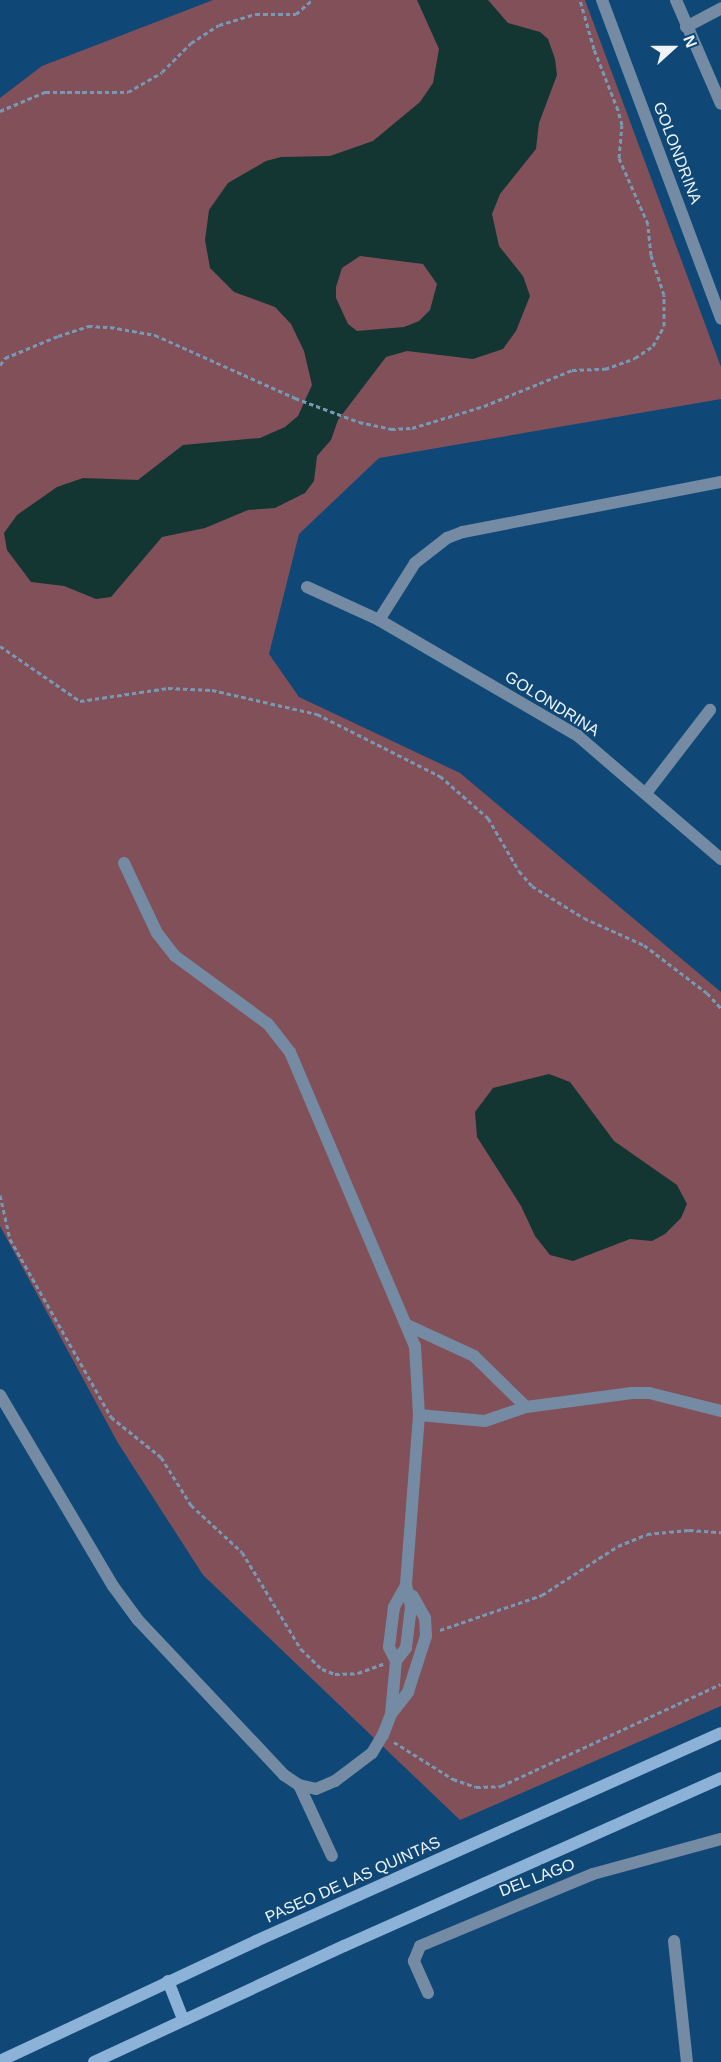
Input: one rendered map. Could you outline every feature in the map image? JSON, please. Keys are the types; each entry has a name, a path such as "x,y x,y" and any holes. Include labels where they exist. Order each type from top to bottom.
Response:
{"main road":[{"name":"PASEO DE LAS QUINTAS","path":"0,2061 168,1982 721,1733"},
{"path":"94,2062 183,2019 721,1778"},
{"path":"168,1982 183,2019"}],"street":[{"name":"GOLONDRINA","path":"602,0 721,319"},
{"path":"676,0 721,104"},
{"path":"686,27 721,8"},
{"path":"379,620 415,563 447,538 463,532 721,482"},
{"name":"GOLONDRINA","path":"307,587 379,620 578,736 721,859"},
{"path":"646,793 710,710"},
{"path":"0,1395 113,1586 138,1620 284,1775 299,1785 316,1789 335,1781 372,1753 383,1735 391,1714 396,1661 389,1647 393,1617 406,1585 419,1415 418,1362 407,1324 290,1052 268,1024 176,956 157,933 124,863"},
{"path":"407,1324 474,1356 526,1407"},
{"path":"419,1415 485,1421 526,1407 649,1393 721,1411"},
{"path":"391,1714 408,1692 426,1636 424,1618 406,1585"},
{"path":"299,1785 332,1856"},
{"name":"DEL LAGO","path":"428,1992 414,1961 420,1946 593,1874 721,1839"},
{"path":"674,1941 687,2062"}],"path":[{"path":"0,111 45,92 128,92 162,72 191,42 219,25 256,14 296,14 312,0"},
{"path":"0,358 88,326 111,327 155,335 295,398 359,422 412,428 484,406 572,370 605,369 653,346 664,326 664,295 651,255 648,224 621,168 618,110 594,49 580,0"},
{"path":"0,365 5,358"},
{"path":"0,646 80,702 168,688 212,690 317,714 440,776 488,818 519,871 532,886 584,918 644,945 707,993 721,1008"},
{"path":"0,1195 10,1239 111,1417 161,1457 192,1505 242,1552 301,1649 322,1669 335,1674 358,1673 396,1661"},
{"path":"426,1636 542,1595 618,1546 647,1534 689,1530 721,1533"},
{"path":"383,1735 453,1779 476,1787 501,1786 721,1684"}],"shaded area":[{"path":"213,0 585,0 721,367 721,399 379,458 299,534 269,654 299,697 460,773 721,992 721,1706 460,1820 203,1575 118,1443 0,1226 0,98 42,66"},
{"path":"417,0 488,0 508,23 540,32 548,39 555,59 557,75 539,123 536,149 500,194 492,214 499,246 523,276 530,296 516,331 503,349 473,359 407,351 386,357 338,420 331,440 317,456 314,481 305,493 275,508 248,510 205,528 162,537 111,597 96,599 64,586 31,582 7,550 4,533 17,515 57,487 83,478 138,480 183,445 260,438 285,427 298,416 312,385 304,351 291,324 275,307 234,292 210,268 205,240 209,210 228,183 266,161 281,157 330,156 373,141 420,102 433,83 439,49","holes":["360,256 423,264 437,284 430,310 419,321 404,327 357,331 348,324 336,298 336,287 342,268"]},
{"path":"549,1074 570,1082 614,1141 677,1185 687,1204 681,1218 665,1234 652,1241 630,1239 573,1261 550,1255 535,1236 521,1206 477,1137 475,1112 493,1088"}]}
